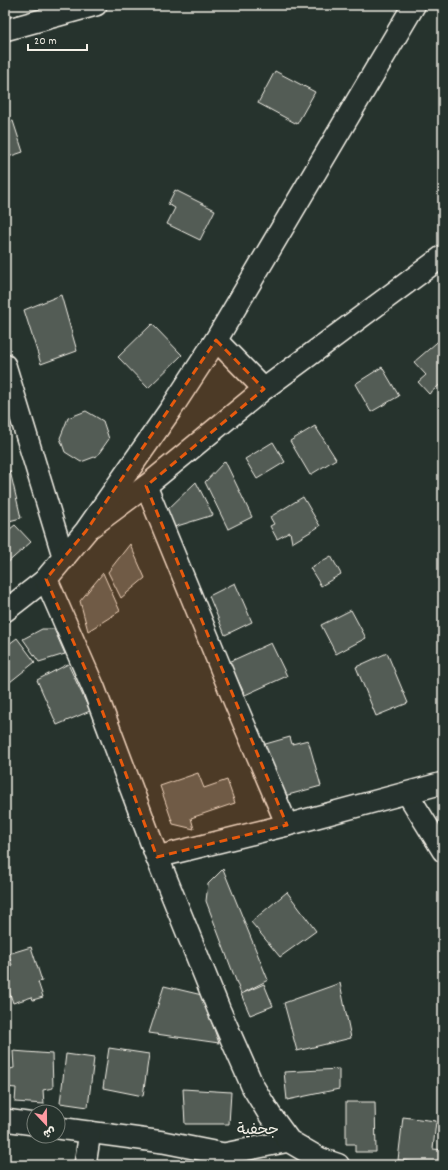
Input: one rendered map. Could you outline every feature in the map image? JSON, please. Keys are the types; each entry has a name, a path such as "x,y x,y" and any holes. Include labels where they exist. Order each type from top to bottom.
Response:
{"main road":[{"path":"338,1165 320,1159 289,1141 270,1115 253,1087 218,1010 157,857 94,689 46,579 86,531 171,409 216,340 414,5"}],"street":[{"path":"5,30 96,5"},
{"path":"86,531 146,486 264,389 443,256"},
{"path":"216,340 264,389"},
{"path":"5,365 64,559"},
{"path":"146,486 287,825"},
{"path":"5,612 46,579"},
{"path":"157,857 287,825 443,783"},
{"path":"407,793 443,851"},
{"path":"5,1120 26,1123"},
{"path":"66,1129 163,1142 223,1159 289,1141"},
{"path":"85,1165 90,1132"}],"highlighted area":[{"path":"216,340 264,389 146,486 287,825 157,857 94,689 46,579 86,531"}],"building":[{"path":"275,71 315,92 297,124 258,103"},
{"path":"13,121 23,152 5,158 5,123"},
{"path":"175,190 215,210 200,240 167,224 175,208 168,204"},
{"path":"61,295 77,351 41,364 24,310"},
{"path":"152,324 182,355 148,388 118,357"},
{"path":"443,337 443,382 429,394 418,382 426,375 414,362"},
{"path":"382,367 399,396 371,412 355,384"},
{"path":"86,411 103,421 109,439 97,456 81,462 65,452 60,438 68,418"},
{"path":"315,426 336,459 310,475 290,441"},
{"path":"273,442 285,462 257,479 245,459"},
{"path":"225,461 252,517 228,529 205,482"},
{"path":"10,471 21,518 5,522 5,472"},
{"path":"196,482 213,515 174,527 166,511"},
{"path":"303,497 320,526 292,543 290,532 277,539 270,526 274,524 270,517"},
{"path":"15,525 31,542 5,565 5,533"},
{"path":"130,544 145,578 121,598 108,572"},
{"path":"331,556 341,574 321,586 310,568"},
{"path":"103,573 120,611 88,631 80,601"},
{"path":"235,583 252,622 225,635 209,596"},
{"path":"351,610 366,638 336,654 321,625"},
{"path":"42,629 54,629 65,654 39,662 23,639"},
{"path":"17,638 35,662 5,686 5,647"},
{"path":"271,643 287,676 245,695 229,662"},
{"path":"387,653 408,703 376,716 356,667"},
{"path":"68,664 90,711 57,725 37,680"},
{"path":"290,737 292,744 308,740 321,786 277,798 262,745"},
{"path":"198,773 204,788 227,780 235,803 191,818 194,829 173,824 160,786"},
{"path":"223,869 268,980 241,994 206,901 208,884"},
{"path":"287,892 316,931 280,957 251,922"},
{"path":"31,947 42,981 38,982 43,997 33,1000 32,997 13,1003 5,979 5,967 12,965 8,954"},
{"path":"340,983 351,1038 297,1051 284,1003"},
{"path":"264,984 273,1006 250,1015 241,994"},
{"path":"164,986 202,995 219,1043 149,1033"},
{"path":"109,1048 149,1054 143,1096 103,1088"},
{"path":"13,1051 52,1054 53,1088 43,1090 44,1104 15,1102 16,1088 5,1087 6,1070 14,1068"},
{"path":"66,1054 94,1058 88,1107 60,1103"},
{"path":"339,1069 339,1089 287,1100 284,1072"},
{"path":"183,1089 231,1092 229,1124 185,1124"},
{"path":"346,1102 375,1102 376,1152 355,1152 355,1144 346,1144"},
{"path":"403,1117 436,1121 433,1149 443,1150 441,1165 398,1160"}],"district":[{"name":"جحفية","path":"258,1130"}]}
